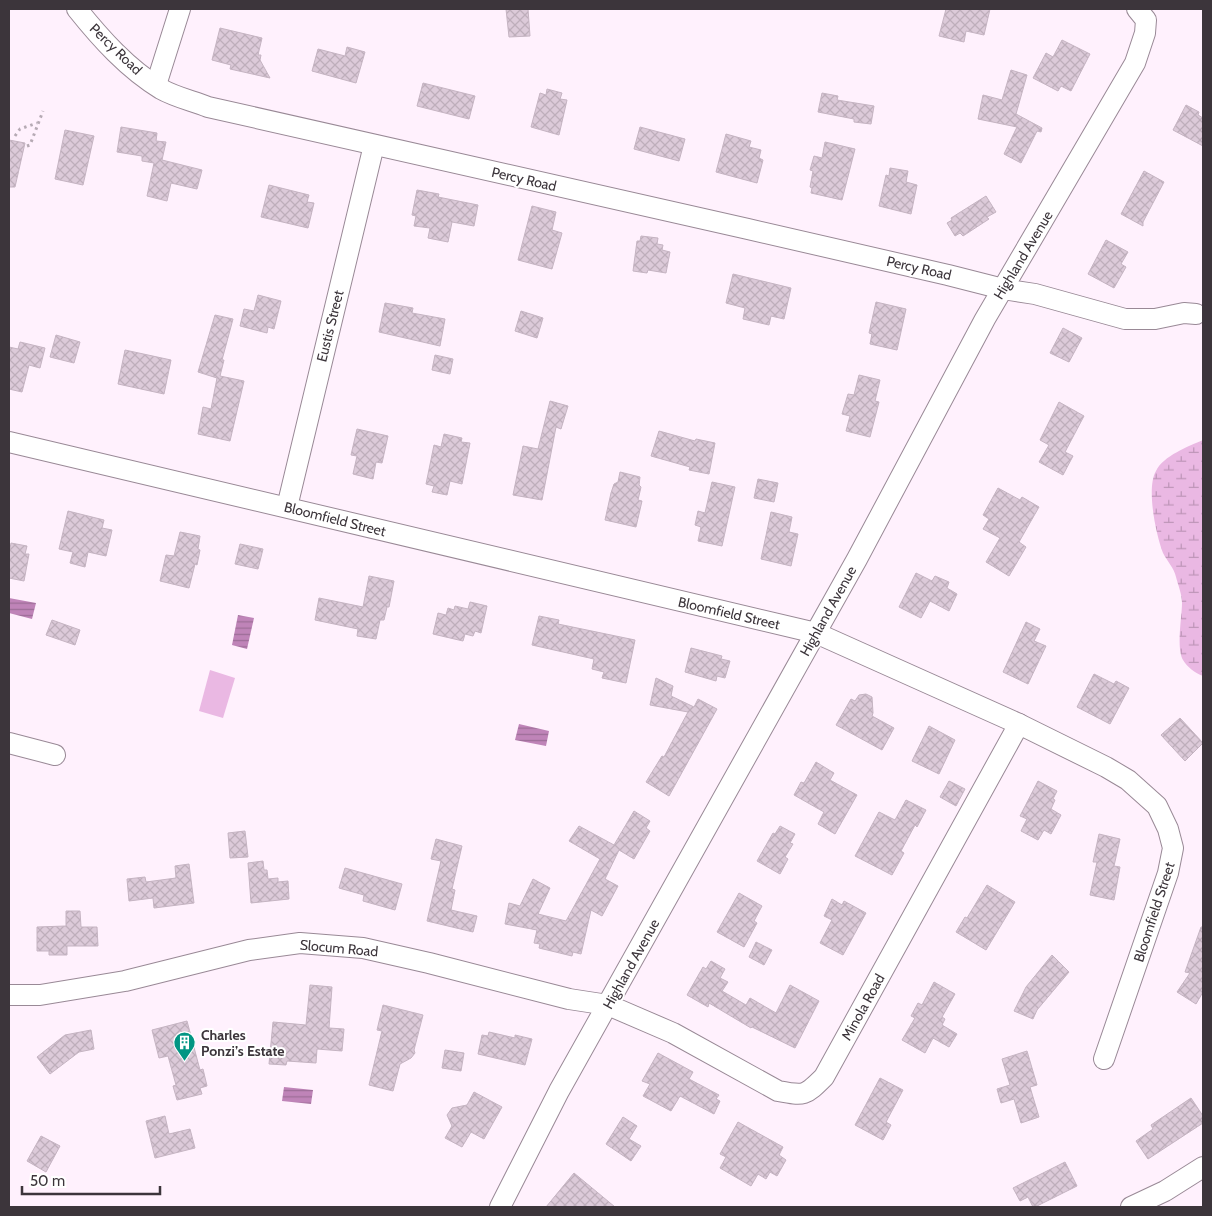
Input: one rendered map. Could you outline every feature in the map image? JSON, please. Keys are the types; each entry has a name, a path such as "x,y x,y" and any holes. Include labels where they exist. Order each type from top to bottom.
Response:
{"street":[{"name":"Percy Road","path":"78,9 127,64 162,90 208,107 929,270 1003,289 1035,294 1125,319 1155,319 1184,313 1196,314"},
{"path":"156,85 180,9"},
{"name":"Highland Avenue","path":"500,1207 560,1091 816,634 1003,289 1135,63 1146,26 1146,20 1139,11"},
{"name":"Eustis Street","path":"287,507 374,144"},
{"name":"Bloomfield Street","path":"9,442 816,634 1019,724 1128,780 1157,806 1168,829 1173,848 1168,873 1104,1059"},
{"name":"Minola Road","path":"608,1005 673,1033 778,1092 809,1093 824,1077 1019,724"},
{"path":"9,743 55,755"},
{"name":"Slocum Road","path":"9,995 40,995 125,981 249,950 300,943 363,948 569,999 608,1005"},
{"path":"1131,1207 1165,1190 1203,1167"}],"path":[{"path":"27,146 30,146 43,110"},
{"path":"15,136 20,129 38,122"}],"green space":[{"path":"1203,440 1203,676 1189,667 1181,655 1181,596 1175,574 1160,545 1153,512 1152,488 1156,471 1164,461 1177,452"},
{"path":"210,670 235,678 223,718 199,711"}],"shaded area":[{"path":"9,598 36,603 32,619 9,613"},
{"path":"238,615 254,618 247,649 232,645"},
{"path":"519,724 549,731 546,746 515,740"},
{"path":"284,1087 313,1090 311,1104 282,1101"}],"building":[{"path":"506,9 528,9 530,36 509,37"},
{"path":"946,9 990,9 984,35 966,31 964,42 939,36"},
{"path":"220,28 262,38 258,55 261,55 260,60 270,78 230,69 231,65 212,60"},
{"path":"1062,40 1090,54 1071,91 1061,86 1058,91 1033,78 1046,53 1053,57"},
{"path":"347,47 365,52 356,83 312,71 318,49 345,56"},
{"path":"1011,70 1027,75 1016,114 1042,128 1041,132 1037,131 1021,163 1004,154 1017,127 978,119 983,95 1002,100"},
{"path":"423,83 475,96 469,119 417,106"},
{"path":"547,89 562,93 560,99 567,100 559,135 531,127 540,93 546,95"},
{"path":"822,93 838,96 837,100 874,106 871,124 854,122 854,119 818,112"},
{"path":"1186,105 1199,112 1198,115 1203,118 1203,146 1173,130"},
{"path":"121,127 157,133 156,141 166,142 162,160 202,170 197,189 171,183 167,201 147,196 154,163 142,161 142,156 117,152"},
{"path":"640,127 685,139 679,161 634,149"},
{"path":"65,130 94,136 83,185 55,179"},
{"path":"726,134 751,141 749,147 761,150 759,158 763,160 757,183 716,172"},
{"path":"9,140 25,143 15,187 9,187"},
{"path":"825,142 855,149 842,200 811,193 812,188 810,187 813,171 810,170 814,156 822,158"},
{"path":"890,168 908,171 906,182 917,185 911,214 879,206 886,175 889,176"},
{"path":"1144,171 1164,182 1143,222 1143,226 1121,214"},
{"path":"269,185 309,195 307,202 314,203 308,228 261,217"},
{"path":"417,190 439,194 438,197 478,205 474,226 452,222 448,242 428,238 430,228 414,226 416,216 412,215"},
{"path":"986,196 996,212 987,217 989,219 963,236 960,233 955,236 947,223 952,220 951,218"},
{"path":"532,206 556,212 552,230 562,233 552,269 518,260"},
{"path":"641,236 658,238 657,244 663,245 662,250 670,252 666,273 648,270 647,273 633,271 637,241 640,241"},
{"path":"1106,240 1128,252 1121,264 1126,267 1114,288 1088,274"},
{"path":"733,274 791,288 784,319 771,316 769,325 743,319 745,308 726,303"},
{"path":"258,295 281,301 274,329 268,327 267,333 240,326 244,309 254,311"},
{"path":"876,302 906,309 897,350 870,344 872,334 869,333"},
{"path":"385,303 413,308 412,313 445,319 440,346 379,332"},
{"path":"521,311 543,318 537,338 515,331"},
{"path":"215,315 233,319 222,360 224,360 220,376 244,381 230,441 198,434 203,407 211,409 217,378 198,372"},
{"path":"1063,328 1082,338 1069,362 1050,353"},
{"path":"56,335 80,342 74,363 50,357"},
{"path":"20,342 45,348 40,368 29,365 22,392 9,389 9,347 18,349"},
{"path":"125,350 171,360 164,394 118,384"},
{"path":"435,355 453,359 450,374 432,370"},
{"path":"859,375 880,380 875,401 879,402 870,437 846,431 850,416 842,414 848,394 854,395"},
{"path":"550,401 568,406 561,429 556,427 542,500 513,495 523,446 538,449"},
{"path":"1059,402 1084,416 1065,452 1073,456 1063,475 1039,462 1049,445 1040,440"},
{"path":"357,429 388,436 382,463 376,462 373,479 353,474 357,456 351,455"},
{"path":"659,431 695,441 696,439 715,443 709,474 689,470 690,467 651,456"},
{"path":"444,434 462,438 461,442 470,443 462,484 450,481 447,495 432,492 434,486 426,484 434,445 441,447"},
{"path":"620,472 640,477 639,485 641,487 638,500 642,501 636,527 605,520 611,493 614,484 618,482"},
{"path":"758,479 778,483 774,502 754,498"},
{"path":"712,482 735,487 722,546 698,541 701,527 695,525 698,511 705,513"},
{"path":"998,488 1020,500 1022,497 1039,507 1019,542 1026,547 1009,576 986,562 1000,538 983,529 989,519 983,515"},
{"path":"68,511 104,520 102,528 112,530 106,556 88,552 85,567 70,563 73,552 59,549"},
{"path":"771,512 792,517 789,532 798,534 791,566 761,559"},
{"path":"180,532 200,536 197,565 195,564 189,588 160,581 166,555 174,556"},
{"path":"11,543 27,546 25,554 29,554 24,581 9,578"},
{"path":"240,544 263,549 258,569 235,564"},
{"path":"916,573 932,581 935,576 949,582 947,588 957,594 949,611 930,601 921,618 899,607"},
{"path":"369,576 394,581 389,607 387,607 384,620 380,620 376,639 357,636 358,629 315,620 319,598 363,607"},
{"path":"470,602 487,606 481,633 475,631 473,636 465,634 463,641 433,634 438,613 446,615 448,608 454,610 455,606 468,609"},
{"path":"539,616 559,620 558,624 635,640 626,683 602,678 604,672 592,669 594,659 532,645"},
{"path":"52,620 80,630 75,645 46,635"},
{"path":"1026,622 1040,629 1034,641 1046,646 1028,684 1003,672"},
{"path":"691,648 722,656 721,659 730,661 725,678 717,676 716,681 685,672"},
{"path":"1094,674 1114,684 1116,681 1129,688 1110,724 1077,707"},
{"path":"656,678 673,686 671,696 694,707 698,699 717,709 669,796 646,782 662,756 664,757 688,712 650,705"},
{"path":"866,694 872,697 872,716 894,728 882,750 836,725 851,699 855,701 859,695"},
{"path":"1180,718 1203,743 1185,761 1161,735"},
{"path":"929,726 955,740 939,774 912,761"},
{"path":"816,762 834,773 830,780 857,795 835,834 818,824 824,812 794,795 801,782 804,783"},
{"path":"949,781 965,789 956,806 940,797"},
{"path":"1038,781 1057,791 1051,809 1061,815 1051,834 1044,830 1038,840 1021,831 1027,819 1020,816"},
{"path":"906,800 926,810 917,827 915,825 901,851 904,853 892,875 855,856 879,812 895,820"},
{"path":"634,811 650,821 646,828 650,831 634,859 619,850 605,879 618,886 602,916 591,910 581,954 573,952 572,956 539,948 540,944 534,943 537,930 505,924 509,903 520,906 533,879 550,888 538,914 566,921 600,859 569,841 579,826 614,845"},
{"path":"780,826 795,834 790,843 793,844 785,857 788,859 780,874 757,861 773,833 775,834"},
{"path":"245,831 248,857 230,858 228,833"},
{"path":"1099,834 1120,839 1114,866 1120,867 1114,900 1090,895 1097,862 1093,862"},
{"path":"436,839 462,846 452,889 455,890 451,910 477,916 473,932 427,921 441,861 431,859"},
{"path":"263,861 268,879 278,878 278,882 288,881 289,899 251,903 248,863"},
{"path":"189,864 194,903 154,908 153,898 129,901 127,879 145,877 146,882 176,878 175,866"},
{"path":"345,868 402,884 395,910 363,901 364,895 339,888"},
{"path":"987,885 1015,902 986,950 956,932"},
{"path":"739,893 762,906 754,921 757,923 744,947 717,932"},
{"path":"832,899 842,905 844,901 866,913 843,955 820,943 832,920 824,916"},
{"path":"66,911 80,911 81,927 97,927 98,946 67,946 67,955 49,955 49,951 37,951 37,927 66,926"},
{"path":"1201,927 1203,927 1203,992 1196,1004 1177,992 1190,973 1185,972"},
{"path":"756,942 772,950 764,965 749,957"},
{"path":"1052,955 1069,972 1037,1010 1033,1019 1014,1011 1026,987"},
{"path":"711,961 725,969 720,978 728,982 722,991 746,1005 750,998 776,1013 790,985 819,1001 795,1048 751,1028 709,1003 708,1007 687,995 703,967 706,969"},
{"path":"934,982 955,994 942,1017 945,1019 942,1025 957,1034 949,1047 933,1038 925,1053 902,1040 915,1018 911,1016 918,1003 922,1005"},
{"path":"310,985 332,987 329,1028 344,1029 342,1051 317,1049 316,1063 287,1061 286,1065 269,1064 273,1022 306,1025"},
{"path":"383,1005 423,1015 414,1050 415,1053 411,1058 400,1064 393,1091 369,1085 382,1031 377,1030"},
{"name":"Charles Ponzi’s Estate","path":"187,1021 200,1070 203,1069 207,1086 200,1088 202,1094 177,1100 173,1086 176,1085 168,1056 159,1058 152,1030"},
{"path":"91,1030 94,1049 79,1052 50,1074 37,1057 65,1035"},
{"path":"489,1032 515,1038 515,1035 532,1039 525,1065 478,1054 482,1035 488,1036"},
{"path":"445,1050 464,1053 461,1071 442,1068"},
{"path":"1027,1051 1037,1085 1030,1087 1039,1117 1021,1123 1014,1099 1001,1103 997,1089 1010,1085 1002,1059"},
{"path":"658,1053 693,1072 689,1079 719,1095 716,1099 720,1101 714,1114 680,1096 671,1111 643,1096 650,1084 642,1081"},
{"path":"880,1078 903,1090 886,1122 891,1125 883,1140 855,1125"},
{"path":"474,1092 502,1107 484,1139 471,1132 462,1147 445,1138 452,1126 447,1115 452,1108 467,1105"},
{"path":"1191,1098 1203,1116 1203,1123 1148,1159 1136,1141 1153,1129 1151,1125"},
{"path":"165,1116 169,1134 190,1129 195,1148 155,1158 146,1121"},
{"path":"623,1117 637,1126 629,1139 641,1146 631,1161 606,1144"},
{"path":"738,1122 783,1147 779,1155 786,1160 777,1176 770,1172 766,1179 758,1174 751,1186 720,1168 726,1157 720,1154"},
{"path":"41,1136 60,1146 46,1172 27,1161"},
{"path":"1065,1162 1077,1186 1035,1207 1033,1207 1028,1197 1020,1201 1013,1188"},
{"path":"574,1173 615,1207 546,1207"}],"place":[{"name":"Charles Ponzi’s Estate","path":"185,1062"}]}
